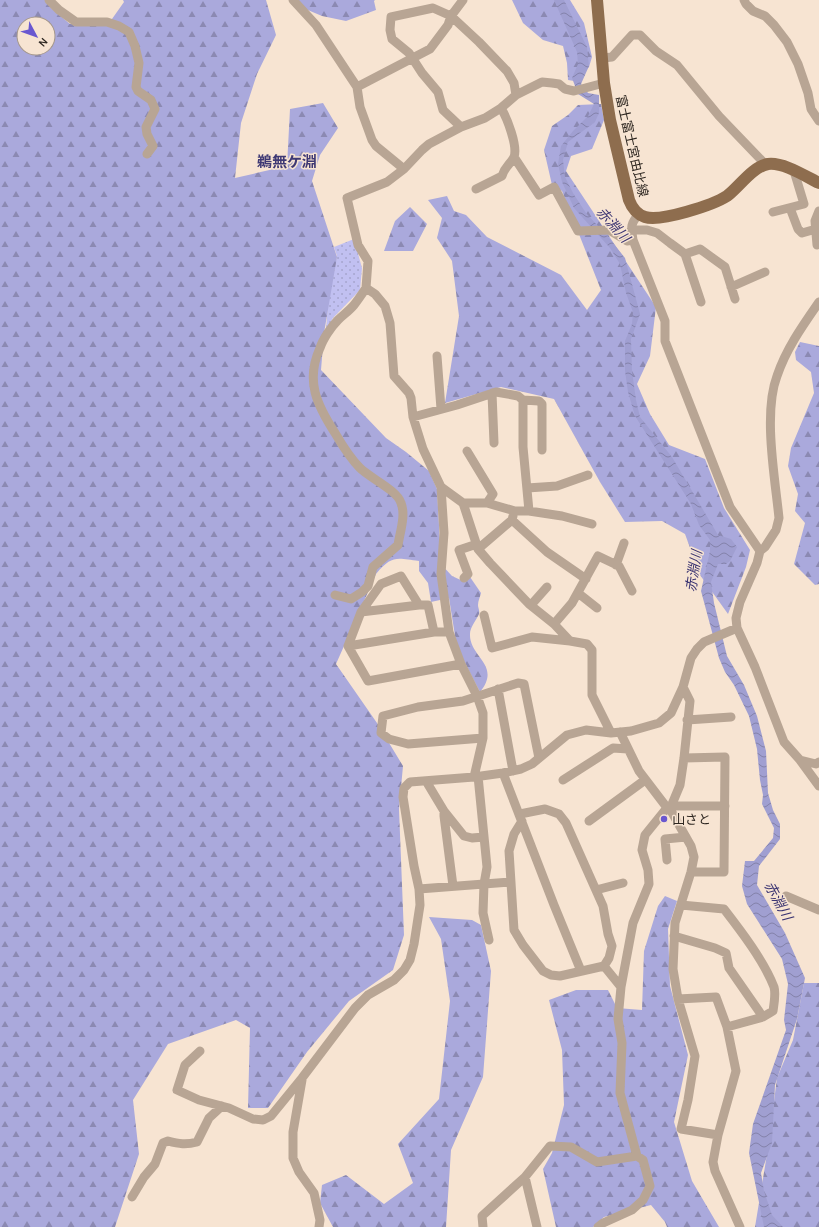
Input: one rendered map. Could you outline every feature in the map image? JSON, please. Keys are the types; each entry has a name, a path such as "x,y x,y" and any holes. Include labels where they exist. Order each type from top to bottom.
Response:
{"main road":[{"name":"富士富士宮由比線","path":"598,0 604,83 610,120 629,200 634,210 645,217 654,219 671,216 714,203 726,196 751,174 766,164"},
{"path":"766,164 774,164 785,167 819,183"}],"street":[{"path":"49,0 59,10 76,22 107,22 119,26 129,32 135,46 139,63 136,87 143,95 151,100 156,109 146,127 147,134 153,146 147,154"},
{"path":"293,0 316,25 357,88 360,107 372,140 376,146 404,168"},
{"path":"357,88 430,49 448,25 451,16 463,0"},
{"path":"744,0 753,11 765,16 787,42 798,64 808,93 811,109 819,121"},
{"path":"461,127 443,110 438,92 422,73 410,53 392,39 390,30 391,17 433,8 451,16 507,71 514,83 516,95"},
{"path":"603,58 612,57 632,35 640,35 656,51 677,66 719,116 766,164"},
{"path":"335,596 351,599 368,586 373,567 398,545 403,511 401,501 391,490 375,480 360,467 352,457 321,411 314,393 314,364 320,347 338,321 354,305 366,288 368,260 358,245 347,198 388,182 429,144 461,127 485,118 501,108 516,95 542,82 559,84 565,89 578,90 604,83"},
{"path":"501,108 514,140 514,157 539,195 554,187 578,231 609,230 627,241 633,240"},
{"path":"476,189 502,176 504,169 514,157"},
{"path":"772,212 804,204 794,171"},
{"path":"790,208 798,229 802,233 816,229"},
{"path":"817,245 815,221 819,211"},
{"path":"639,214 632,222 631,230 633,240 665,321 665,342 730,507 760,551"},
{"path":"631,230 647,230 657,233 685,254 701,302"},
{"path":"685,254 700,249 725,267 735,299"},
{"path":"731,287 765,272"},
{"path":"366,288 375,294 385,306 390,323 394,376 409,393 413,417 422,449 441,487 444,532 441,574 449,632 461,664 477,696 483,713 483,738 476,776 487,867 482,913 489,940"},
{"path":"819,302 787,352 776,376 771,397 771,423 779,518 776,530 765,547 760,551 757,563 740,602 736,618 737,628 755,667 784,742 800,760 819,786"},
{"path":"437,356 441,409"},
{"path":"413,417 496,392 518,396 523,400 539,401 542,404 542,450"},
{"path":"492,393 494,443"},
{"path":"523,400 522,447 529,511"},
{"path":"467,451 493,494 487,503"},
{"path":"527,488 557,486 588,475"},
{"path":"441,487 464,503 487,503 515,511 529,511 562,516 592,524"},
{"path":"464,503 478,546 490,564 570,641"},
{"path":"464,578 468,574 459,550 478,546 512,520 515,511"},
{"path":"512,520 547,552 586,578"},
{"path":"616,565 624,543"},
{"path":"554,624 572,603 598,556 619,566 632,591"},
{"path":"348,646 361,612 381,584 401,576 419,605"},
{"path":"531,605 547,587"},
{"path":"578,592 597,608"},
{"path":"361,612 428,605 434,632"},
{"path":"484,615 492,648 532,637 587,644 592,650 592,695 615,733 628,749 645,780 670,808 691,846 694,857 691,872 675,923 674,936 673,969 678,999 695,1056 688,1100 681,1129 718,1135"},
{"path":"200,1051 185,1064 177,1090 199,1100 229,1108 252,1119 263,1120 271,1116 355,1008 368,995 394,980 404,970 410,960 420,905 419,889 403,797 404,788 410,782 513,771 532,764 567,735 574,732 586,730 615,733 631,731 659,722 672,713 683,686 691,658 697,649 704,642 737,628"},
{"path":"348,646 434,632 449,632"},
{"path":"348,646 368,681 461,664"},
{"path":"483,738 408,744 389,739 381,733 383,716 418,707 463,701 518,682 524,684 539,758"},
{"path":"598,1227 603,1223 632,1210 643,1200 650,1186 643,1160 637,1156 620,1093 622,1043 618,1019 621,987 632,924 649,884 648,870 642,850 645,835 670,808 680,785 690,701 683,686"},
{"path":"498,689 513,771"},
{"path":"687,720 731,717"},
{"path":"563,780 612,748 628,749"},
{"path":"684,758 725,757 724,872 691,872"},
{"path":"800,760 816,764 819,762"},
{"path":"503,773 581,971"},
{"path":"589,821 645,780"},
{"path":"426,781 444,811 464,836 472,838 484,837"},
{"path":"670,808 725,806"},
{"path":"545,809 559,814 566,823 603,906 608,934 612,946 609,958 604,966 560,976 551,975 542,971 514,930 511,882 510,851 514,834 521,818 545,809"},
{"path":"444,811 453,886"},
{"path":"667,860 666,839 686,837"},
{"path":"419,889 511,882"},
{"path":"596,890 623,883"},
{"path":"786,896 819,910"},
{"path":"681,905 724,909 761,961 774,987 775,992 773,1011 763,1016 727,1027"},
{"path":"674,936 715,948 726,953 729,968 763,1016"},
{"path":"604,966 621,987"},
{"path":"678,999 716,997 727,1027 736,1071 718,1135 714,1162 715,1171 740,1227"},
{"path":"302,1078 293,1132 292,1153 299,1172 314,1193 320,1220 319,1227"},
{"path":"132,1196 144,1177 155,1164 163,1143 168,1140 180,1144 197,1142 209,1118 222,1106"},
{"path":"483,1227 482,1216 525,1177 550,1146 571,1147 596,1162 637,1156"},
{"path":"525,1177 537,1227"}],"shaded area":[{"path":"354,239 362,268 360,290 333,318 326,330 328,303 337,256 334,247"}],"green space":[{"path":"0,0 48,0 51,8 70,24 107,26 124,2 123,0 266,0 276,35 257,74 241,123 235,178 287,166 290,109 323,103 338,128 320,155 312,181 337,257 324,333 321,370 386,438 429,471 437,489 440,563 452,576 465,582 470,577 481,593 478,604 479,614 472,626 470,634 474,649 483,662 488,675 486,683 480,692 456,642 449,598 431,602 428,583 419,571 419,561 395,559 381,568 376,574 336,664 377,723 403,766 399,809 404,935 393,970 349,1001 307,1052 268,1108 248,1108 250,1028 236,1020 168,1044 133,1100 139,1154 115,1227 0,1227"},
{"path":"296,0 375,0 376,10 346,21 322,16 303,8"},
{"path":"512,0 570,0 584,23 592,57 589,67 574,81 568,80 567,63 563,46 543,40 523,23"},
{"path":"601,104 604,120 592,149 571,156 566,171 656,307 650,356 637,384 650,414 669,445 705,459 724,508 750,550 746,567 728,614 700,575 685,534 662,521 625,522 600,482 554,399 501,387 445,403 459,316 452,261 437,238 442,218 428,200 447,196 454,211 466,215 487,237 561,275 587,310 601,290 562,191 552,185 544,150 552,126 568,115 578,105"},
{"path":"410,207 427,224 413,251 384,251 395,221"},
{"path":"800,342 819,346 819,584 815,585 794,564 805,523 795,511 798,494 788,466 791,448 814,393 811,372 796,360 795,352"},
{"path":"665,896 677,901 668,929 670,986 688,1055 674,1122 692,1181 719,1227 667,1227 665,1222 651,1205 604,1217 593,1227 556,1227 543,1169 552,1153 564,1105 562,1050 549,1000 576,990 608,990 617,1008 642,1010 644,951 658,906"},
{"path":"429,917 472,920 481,925 491,971 483,1077 451,1150 446,1227 333,1227 320,1203 322,1185 346,1175 384,1204 413,1183 398,1144 439,1099 450,1001 441,939"},
{"path":"804,983 819,983 819,1227 755,1227 768,1148 777,1078 793,1040"}],"water":[{"path":"554,0 564,0 587,47 589,66 581,84 588,93 599,95 599,113 595,122 568,142 563,160 565,177 586,213 625,258 640,314 631,339 632,371 640,417 672,457 718,535 731,539 737,547 730,561 726,564 718,564 711,582 714,603 727,656 744,685 757,716 766,751 768,793 773,810 780,824 780,839 759,866 757,885 785,933 805,978 797,1019 775,1085 772,1143 761,1173 764,1191 772,1215 783,1227 764,1227 749,1153 753,1124 786,1030 784,1020 788,984 782,959 747,904 742,886 745,861 754,861 773,838 774,828 762,804 763,795 757,749 749,716 719,658 701,591 710,551 710,540 699,525 691,504 635,416 628,392 625,371 625,341 632,324 633,312 626,293 620,264 610,248 574,208 562,182 558,164 561,146 588,116 594,104 578,94 572,78 578,64 577,52"}],"place":[{"name":"山さと","path":"664,819"}],"district":[{"name":"鵜無ケ淵","path":"287,162"}],"water label":[{"name":"赤淵川","path":"613,225"},
{"name":"赤淵川","path":"694,571"},
{"name":"赤淵川","path":"778,901"}]}
